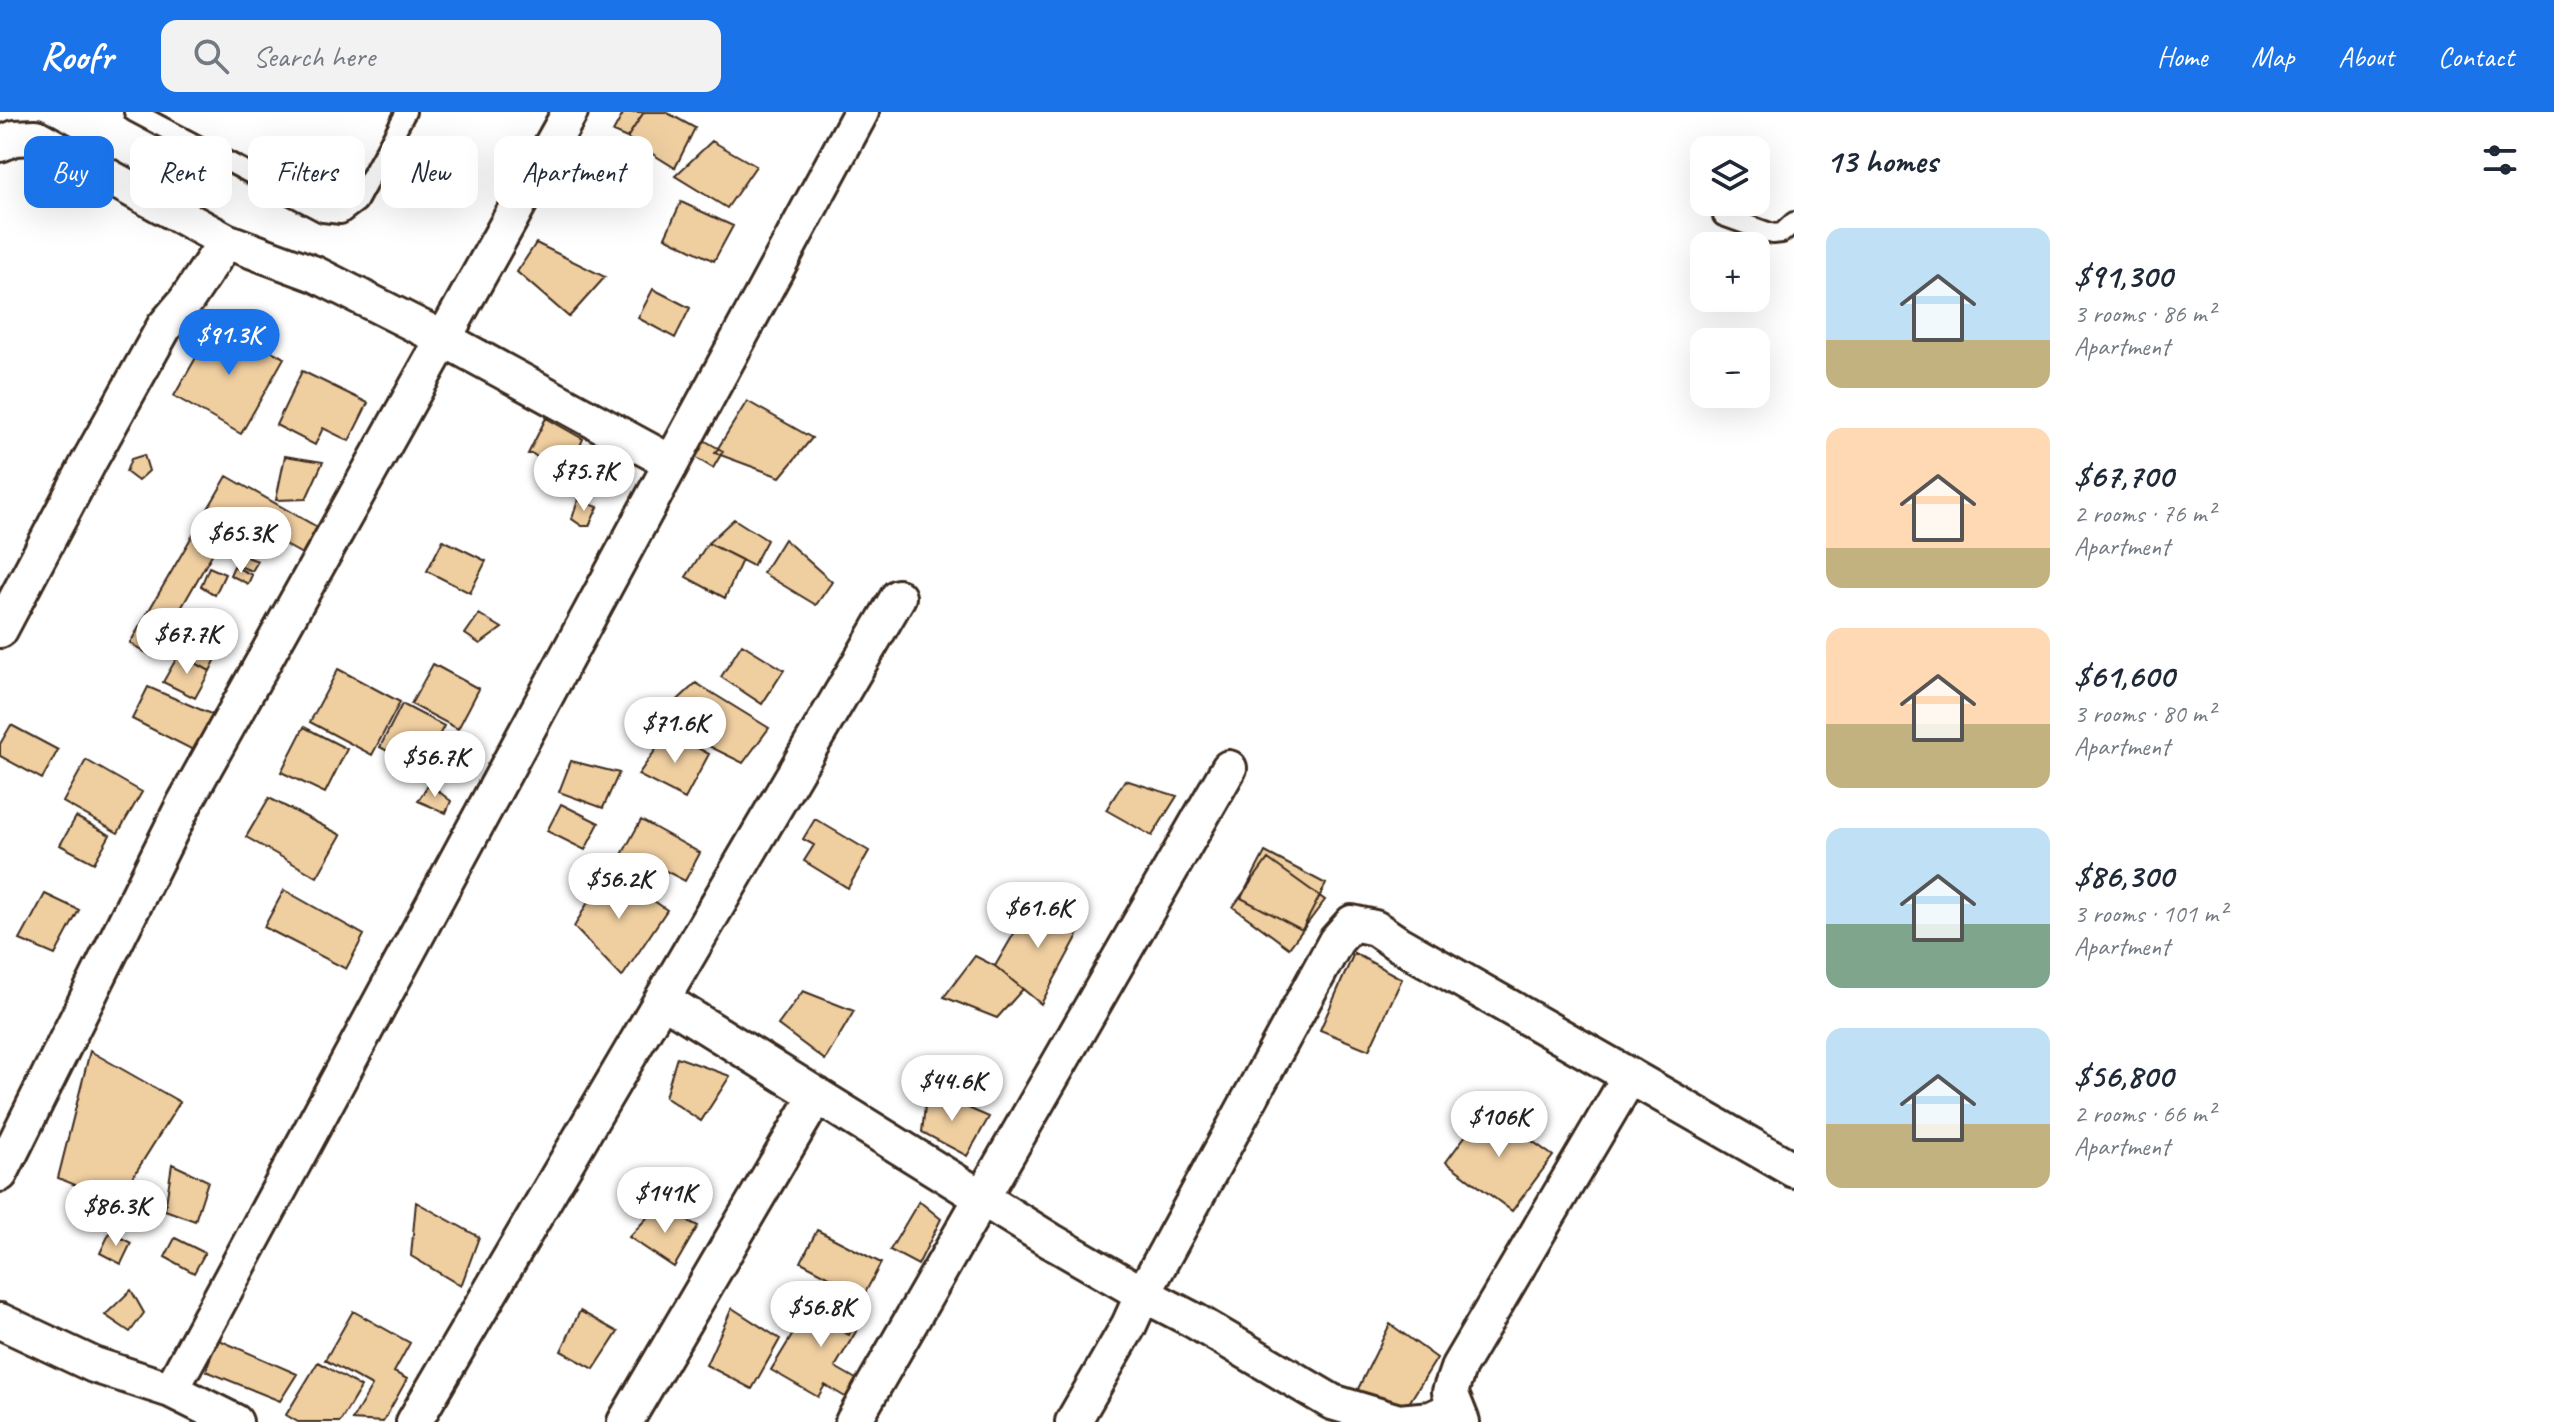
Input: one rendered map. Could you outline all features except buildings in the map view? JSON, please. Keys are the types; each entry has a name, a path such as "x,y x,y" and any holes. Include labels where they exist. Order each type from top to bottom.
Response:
{"street":[{"path":"0,1174 184,804 570,112"},
{"path":"171,1390 861,112"},
{"path":"0,144 15,138 36,137 226,241 315,274 444,339 670,462"},
{"path":"0,630 164,327 186,301 226,241"},
{"path":"414,1422 898,597"},
{"path":"853,1422 1229,768"},
{"path":"1073,1422 1129,1325 1336,941 1352,923 1375,928 1794,1170"},
{"path":"662,999 1051,1241 1195,1321 1326,1412 1399,1422 1459,1415 1450,1392 1459,1366 1630,1076"},
{"path":"625,1422 817,1095"},
{"path":"0,1321 94,1365 171,1390 235,1422"}],"lane":[{"path":"134,112 315,208 341,214 357,202 406,112"},
{"path":"1723,216 1773,234 1782,233 1794,222"}]}
